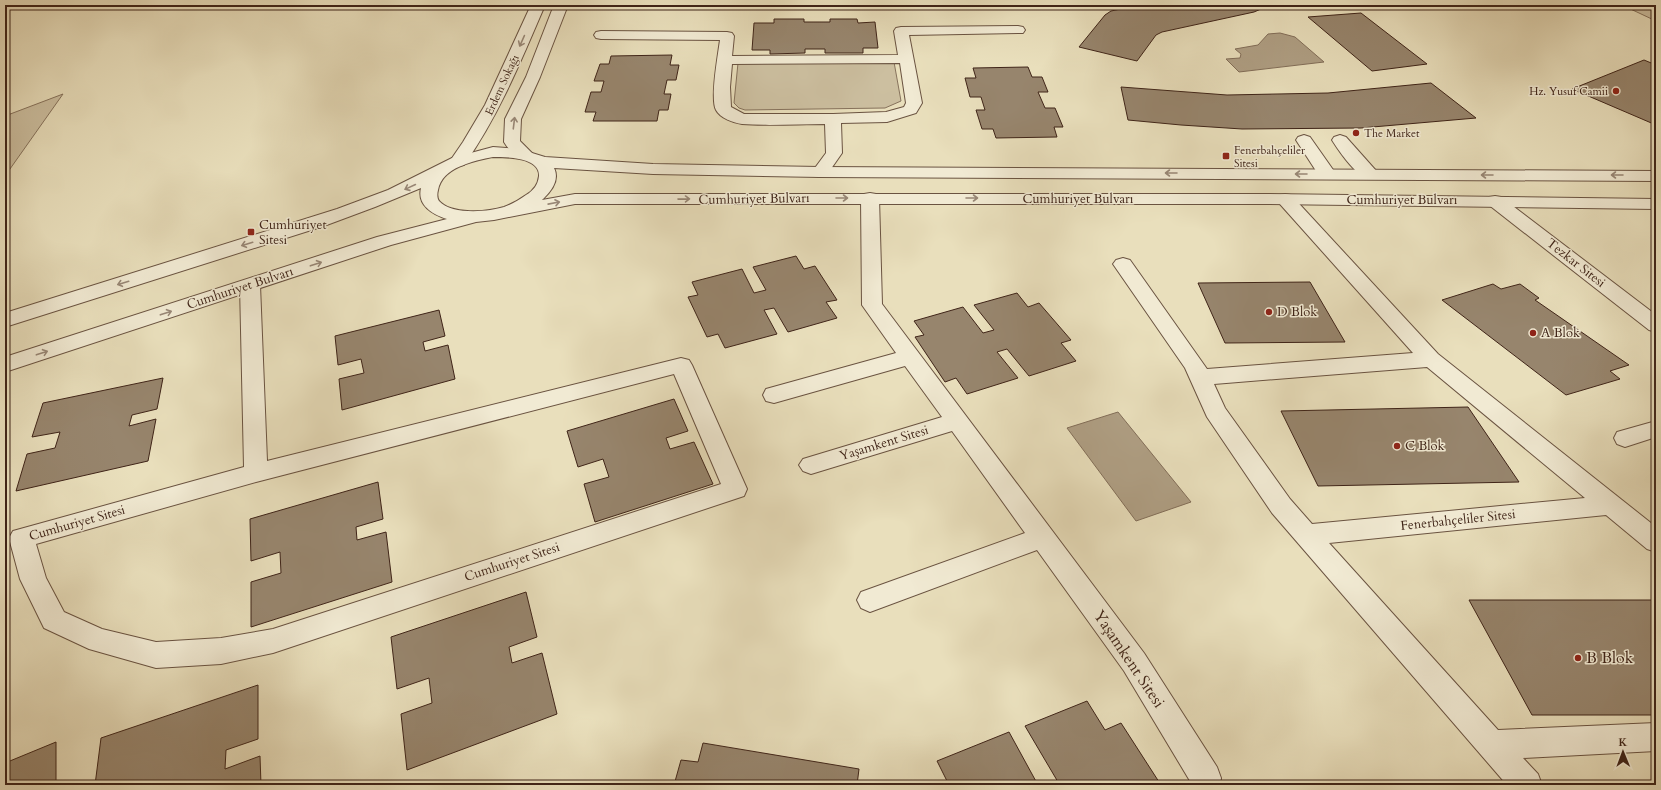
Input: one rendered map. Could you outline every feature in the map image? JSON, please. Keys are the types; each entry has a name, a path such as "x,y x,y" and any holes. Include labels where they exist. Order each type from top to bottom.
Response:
{"street":[{"name":"Erdem Sokağı","path":"477,216 464,217 448,213 436,207 429,198 429,188 434,178 451,165 473,141 492,110 538,5"},
{"name":"Erdem Sokağı","path":"534,159 512,142 513,119 533,77 562,5"},
{"path":"601,36 727,36 722,87 723,109 731,115 742,119 833,118 887,117 910,110 914,103 901,31 1018,30"},
{"path":"725,60 906,59"},
{"path":"820,198 820,172 834,152 833,118"},
{"path":"1304,140 1327,174"},
{"path":"1340,140 1356,160 1370,174"},
{"name":"Cumhuriyet Bulvarı","path":"451,165 476,155 493,152 511,152 534,159 653,169 820,172 1656,176"},
{"path":"477,216 502,213 520,207 534,199 544,188 548,178 546,169 534,159"},
{"path":"5,320 314,223 382,200 414,186 451,165"},
{"path":"1262,174 1431,359 1656,542"},
{"name":"Yaşamkent Sitesi","path":"870,198 872,305 1134,662 1206,778 1205,785"},
{"name":"Cumhuriyet Bulvarı","path":"502,213 575,199 1285,199 1656,204"},
{"name":"Tezkar Sitesi","path":"1495,201 1656,325"},
{"name":"Cumhuriyet Bulvarı","path":"5,365 384,241 477,216"},
{"path":"1123,264 1195,366 1215,411 1281,506 1527,785"},
{"path":"250,285 256,473"},
{"path":"774,395 910,357"},
{"path":"1200,377 1431,359"},
{"name":"Cumhuriyet Sitesi","path":"681,365 735,489 273,641 221,651 156,655 99,640 54,620 33,579 22,538 256,473 681,365"},
{"name":"Yaşamkent Sitesi","path":"812,465 957,421"},
{"path":"1625,438 1656,429"},
{"name":"Fenerbahçeliler Sitesi","path":"1306,534 1610,505"},
{"path":"870,600 1043,537"},
{"path":"1492,745 1656,737"}],"shaded area":[{"path":"1622,5 1656,5 1656,21"},
{"path":"1280,33 1295,37 1324,62 1239,72 1226,59 1240,58 1241,54 1235,49 1258,45 1268,34"},
{"path":"894,62 901,101 885,108 745,110 739,108 734,103 738,63"},
{"path":"63,94 5,176 5,116"},
{"path":"1118,412 1191,502 1136,521 1067,428"}],"building":[{"path":"1140,5 1264,5 1261,9 1254,12 1162,32 1156,35 1137,61 1079,47 1105,15 1111,11"},
{"path":"1361,13 1427,64 1372,71 1308,17"},
{"path":"774,19 804,19 804,22 830,22 830,19 857,19 858,23 875,22 878,48 863,48 863,53 825,53 825,49 805,49 805,53 770,54 770,50 752,50 754,23 774,23"},
{"path":"672,55 670,65 679,65 676,80 667,80 664,94 671,94 668,110 659,110 657,121 593,121 596,112 585,112 591,92 601,92 604,81 594,81 600,64 609,64 611,56"},
{"name":"Hz. Yusuf Camii","path":"1644,60 1656,65 1656,125 1572,89"},
{"path":"1028,67 1032,77 1042,77 1048,92 1038,92 1045,108 1055,108 1063,127 1054,127 1057,137 996,138 993,129 982,129 976,110 985,110 981,97 970,97 965,78 976,78 973,68"},
{"path":"1431,83 1476,118 1361,128 1242,129 1181,125 1128,120 1121,87 1227,95 1328,93"},
{"path":"796,256 804,269 815,266 837,300 826,302 837,318 788,332 774,308 764,310 777,334 725,348 718,334 707,337 688,297 698,295 692,282 742,269 754,293 766,290 753,267"},
{"name":"D Blok","path":"1310,282 1345,342 1225,343 1198,283"},
{"name":"A Blok","path":"1493,284 1501,289 1520,284 1539,298 1535,300 1629,365 1610,371 1620,379 1566,395 1442,300"},
{"path":"1017,293 1028,307 1039,303 1071,340 1061,343 1076,361 1029,376 1007,349 997,352 1018,378 967,394 956,378 945,382 915,337 924,335 914,321 963,307 983,333 994,330 974,305"},
{"path":"439,310 445,336 423,342 425,351 448,345 455,379 342,410 339,379 364,373 361,359 338,365 335,336"},
{"path":"163,378 157,409 132,415 129,426 156,419 148,461 16,491 27,454 55,448 60,432 32,437 43,403"},
{"path":"674,399 688,431 666,438 670,449 694,442 713,484 595,522 584,484 609,477 603,459 578,467 567,431"},
{"name":"C Blok","path":"1468,407 1519,482 1318,486 1281,411"},
{"path":"378,482 383,519 356,527 357,540 386,532 392,582 251,627 251,582 281,573 280,552 251,561 250,519"},
{"path":"526,592 537,637 509,647 512,663 542,653 557,714 407,770 401,714 432,703 429,678 397,689 391,637"},
{"name":"B Blok","path":"1469,600 1656,600 1656,715 1532,715"},
{"path":"258,685 258,739 226,750 225,769 260,756 261,785 95,785 101,738"},
{"path":"1087,701 1105,730 1121,723 1161,785 1051,785 1058,782 1025,726"},
{"path":"1009,732 1038,785 949,785 937,761"},
{"path":"56,742 56,785 5,785 5,763"},
{"path":"703,743 859,769 857,785 674,785 681,760 698,762"}],"place":[{"name":"Hz. Yusuf Camii","path":"1616,91"},
{"name":"The Market","path":"1356,133"},
{"name":"Fenerbahçeliler Sitesi","path":"1226,156"},
{"name":"Cumhuriyet Sitesi","path":"251,232"},
{"name":"D Blok","path":"1269,312"},
{"name":"A Blok","path":"1533,333"},
{"name":"C Blok","path":"1397,446"},
{"name":"B Blok","path":"1578,658"}]}
